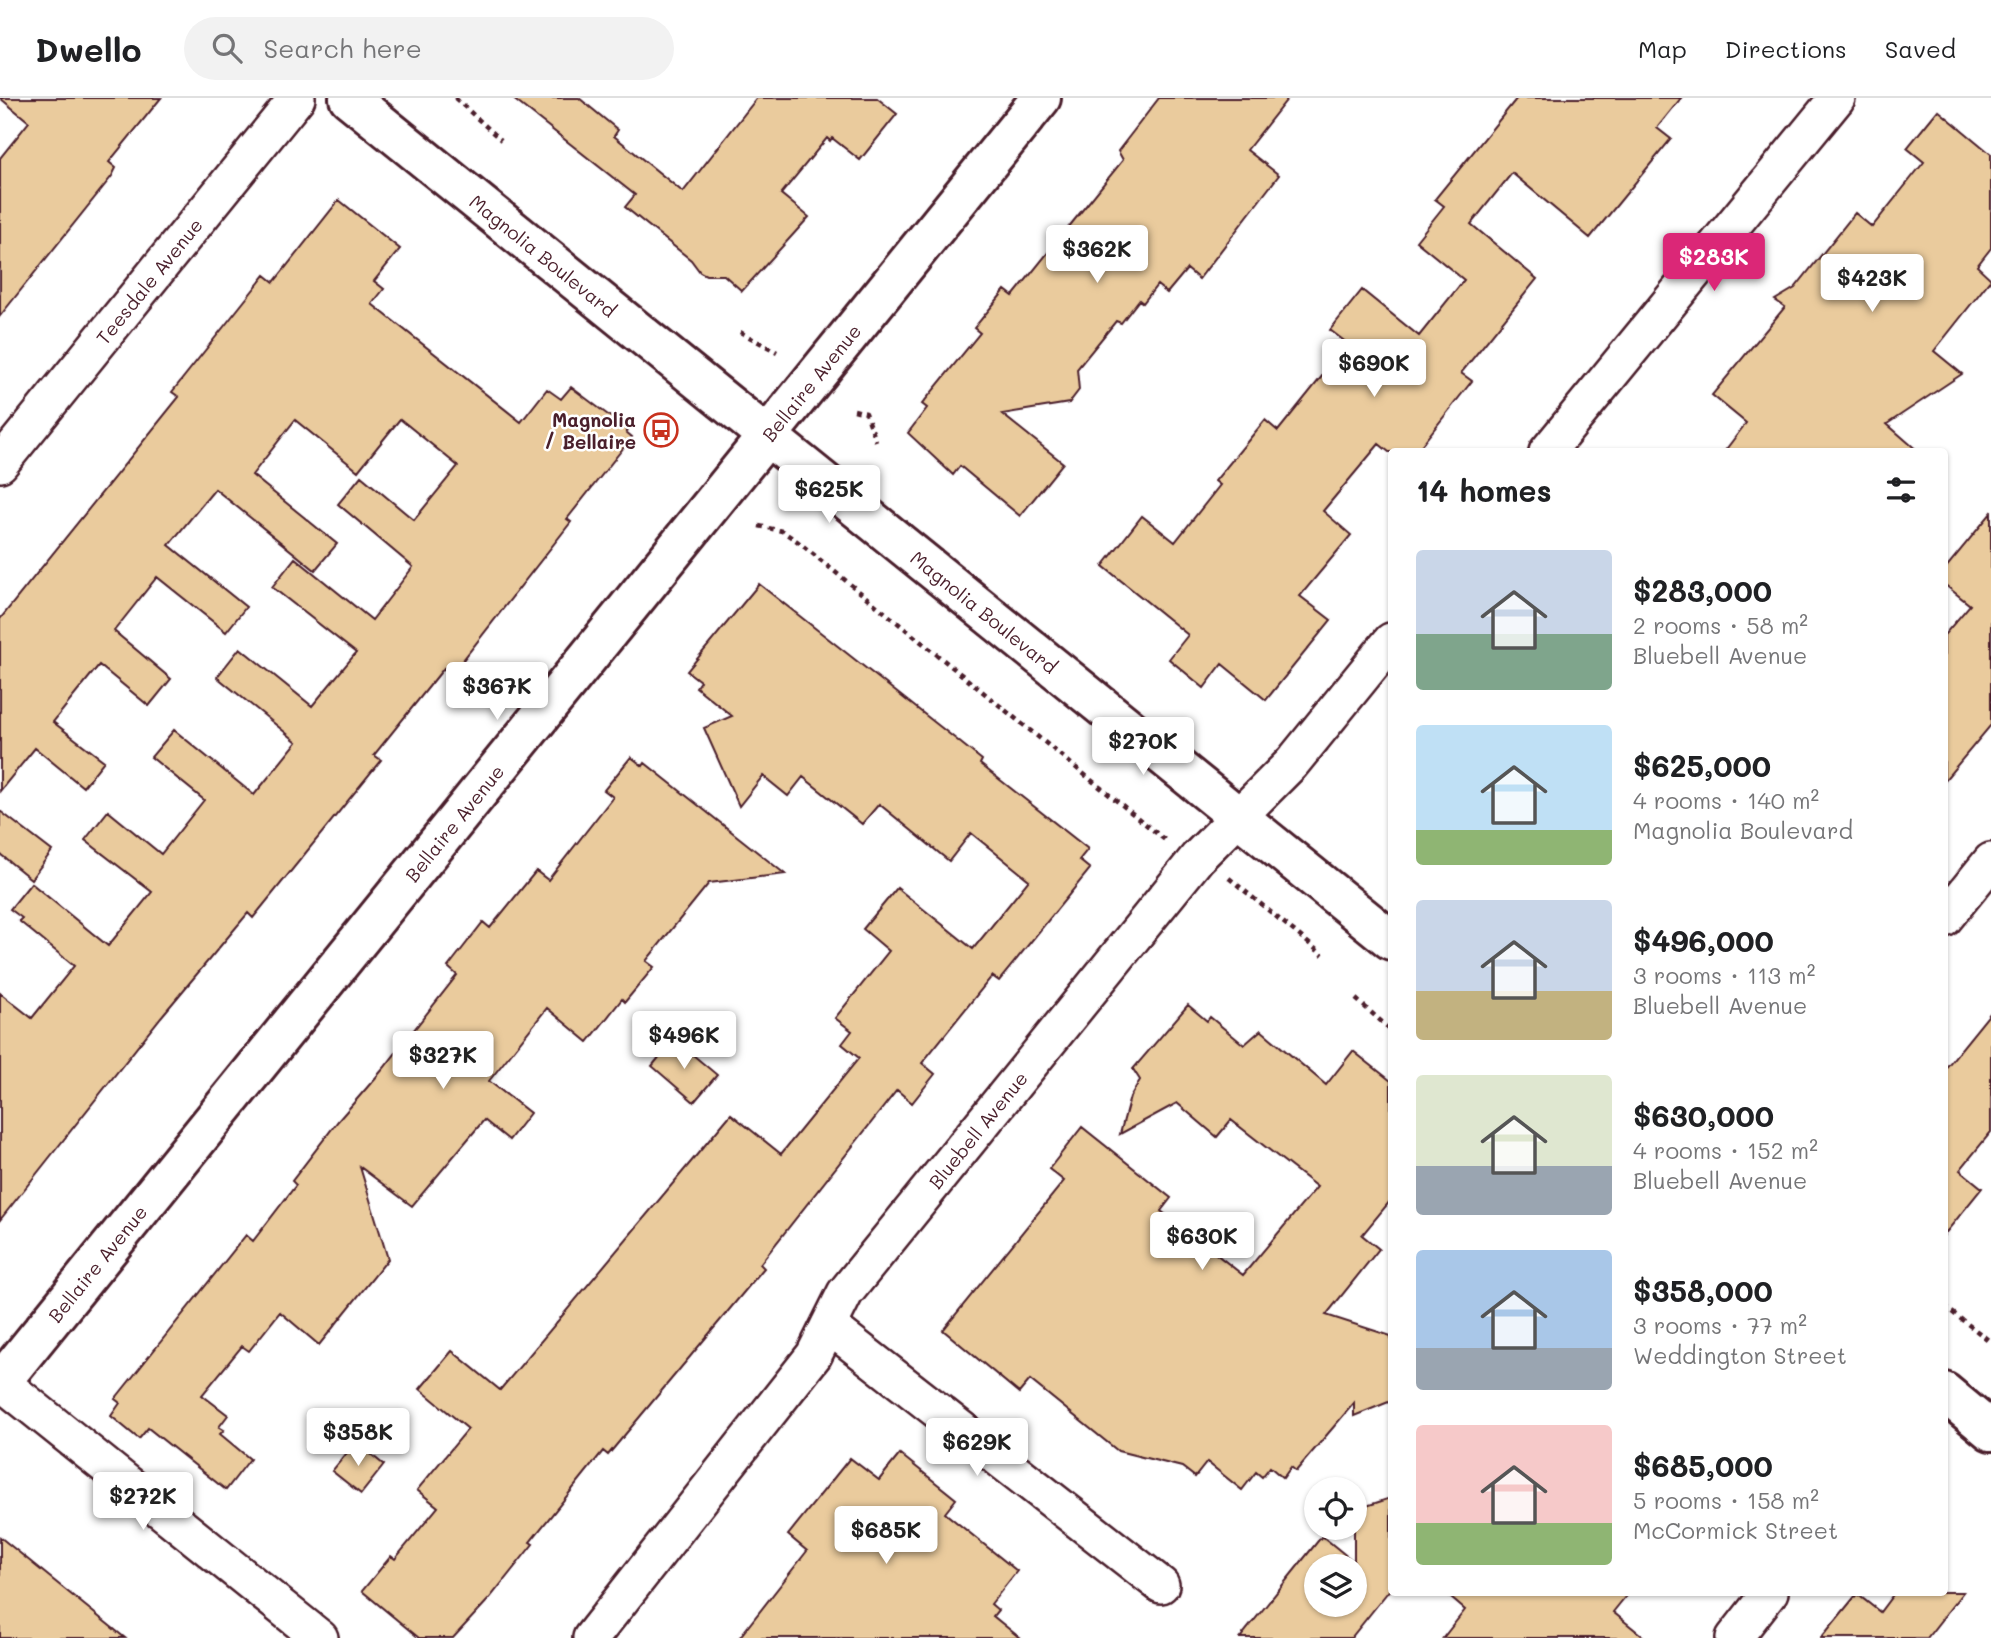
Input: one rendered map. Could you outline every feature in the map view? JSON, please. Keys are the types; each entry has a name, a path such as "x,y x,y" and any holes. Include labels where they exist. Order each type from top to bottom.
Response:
{"street":[{"name":"Teesdale Avenue","path":"0,464 297,98"},
{"name":"Magnolia Boulevard","path":"349,98 1388,938"},
{"name":"Bellaire Avenue","path":"1,1382 1041,98"},
{"path":"1550,448 1837,98"},
{"name":"Bluebell Avenue","path":"591,1638 814,1355 845,1293 1196,860 1292,763 1388,645"},
{"path":"1948,914 1991,861"},
{"path":"829,1326 1161,1585"},
{"path":"1,1382 320,1638"},
{"path":"1948,1395 1991,1431"},
{"path":"1734,1638 1767,1596"}],"path":[{"path":"455,98 501,140"},
{"path":"740,332 771,345 777,352"},
{"path":"854,410 866,413 876,441"},
{"path":"759,526 782,531 797,541 1165,840"},
{"path":"1226,876 1323,955"},
{"path":"1356,999 1388,1027"},
{"path":"1948,1309 1991,1342"}],"building":[{"path":"0,98 161,98 109,162 116,168 112,176 0,316 0,158 29,122"},
{"path":"512,98 579,98 618,130 614,136 683,192 757,98 877,98 897,114 860,160 832,138 830,141 827,138 781,194 809,217 742,291 724,275 706,275 700,272 691,260 625,207 635,195"},
{"path":"1159,98 1288,98 1247,150 1279,175 1199,279 1187,269 1167,293 1157,285 1143,303 1139,300 1121,323 1116,321 1077,369 1079,390 1069,403 1002,414 1063,463 1020,516 960,466 953,475 908,433 927,408 922,404 980,333 974,328 1005,290 1013,296 1123,160 1118,151"},
{"path":"1517,98 1681,98 1657,128 1671,139 1590,238 1512,173 1471,224 1537,279 1461,373 1472,381 1419,448 1388,448 1388,451 1379,444 1323,511 1351,535 1300,596 1331,620 1266,700 1222,664 1204,688 1169,659 1188,635 1103,566 1142,516 1175,542 1220,485 1215,481 1265,420 1278,431 1348,344 1330,330 1362,290 1419,336 1464,280 1416,241 1444,206 1435,199"},
{"path":"1938,110 1991,154 1991,248 1977,266 1991,279 1934,351 1962,374 1887,424 1914,448 1727,448 1746,423 1712,395 1785,307 1775,300 1795,288 1855,213 1872,227 1924,162 1907,148"},
{"path":"339,200 400,249 374,281 384,289 372,304 521,422 547,389 561,399 571,387 628,430 626,432 632,437 567,519 571,522 452,674 444,668 374,755 381,760 253,918 248,913 161,1017 0,1220 0,993 32,1018 74,966 19,921 22,918 10,909 31,883 108,946 152,892 85,840 108,811 161,854 204,800 151,757 174,730 254,795 297,742 217,677 240,648 312,706 356,653 272,587 295,558 372,620 413,567 338,504 361,476 414,520 458,466 400,419 358,471 295,420 252,475 337,544 315,570 215,489 169,545 246,607 226,632 157,577 114,631 171,679 149,706 99,665 53,722 104,761 83,787 35,748 0,791 0,619 179,397 172,392 265,275 274,282"},
{"path":"1991,513 1991,725 1948,776 1948,630 1970,605 1948,587 1948,565"},
{"path":"759,584 982,760 980,764 1088,849 1079,860 1090,869 999,981 992,976 922,1063 935,1074 912,1103 897,1090 760,1264 764,1268 608,1455 603,1451 530,1542 533,1544 489,1599 453,1638 419,1638 362,1591 391,1556 395,1559 438,1507 417,1490 468,1429 420,1389 452,1351 500,1390 731,1114 781,1154 859,1058 842,1044 852,1031 835,1018 889,951 863,929 897,888 973,949 1029,880 971,833 949,861 879,804 862,824 803,777 788,796 763,776 739,806 704,728 732,716 696,687 700,681 687,671"},
{"path":"631,757 643,766 645,763 785,874 709,883 646,961 654,967 625,1002 622,999 588,1042 547,1008 489,1081 530,1113 509,1140 484,1120 412,1206 360,1167 388,1259 319,1345 280,1312 249,1351 242,1346 202,1395 228,1415 219,1427 224,1430 220,1434 250,1459 226,1490 148,1428 139,1439 111,1416 120,1403 115,1399 246,1235 253,1241 296,1185 292,1181 338,1121 384,1068 457,975 448,967 483,922 490,928 536,871 548,880 613,797 604,790"},
{"path":"0,811 52,851 31,879 0,854"},
{"path":"1188,1005 1207,1021 1210,1017 1244,1045 1261,1030 1326,1085 1353,1051 1388,1079 1388,1204 1362,1235 1379,1249 1326,1315 1388,1335 1388,1402 1354,1416 1354,1403 1296,1471 1291,1467 1283,1478 1270,1467 1262,1477 1256,1472 1242,1490 1207,1462 1195,1477 1182,1467 1118,1451 1030,1380 1019,1393 943,1330 1064,1181 1049,1169 1082,1127 1171,1198 1161,1211 1243,1275 1317,1187 1231,1120 1217,1137 1177,1103 1120,1134 1130,1097 1140,1080 1133,1069"},
{"path":"1991,1012 1991,1132 1960,1170 1982,1188 1948,1230 1948,1065"},
{"path":"674,1039 717,1075 694,1102 652,1066"},
{"path":"356,1442 384,1465 361,1494 332,1471"},
{"path":"900,1454 956,1499 945,1513 1017,1571 991,1604 998,1610 993,1616 1020,1638 739,1638 807,1551 788,1535 850,1458 879,1480"},
{"path":"1388,1499 1388,1592 1351,1638 1240,1638 1304,1558 1304,1617 1367,1617 1367,1554 1354,1554 1354,1540 1367,1540 1367,1506"},
{"path":"0,1537 125,1638 0,1638"},
{"path":"1319,1540 1327,1540 1344,1554 1308,1554"},
{"path":"1948,1592 1963,1592 1927,1638 1821,1638 1855,1596 1860,1596 1880,1612 1892,1596 1948,1596"},
{"path":"1449,1596 1626,1596 1613,1612 1645,1638 1443,1638 1465,1610"}],"place":[{"name":"Magnolia / Bellaire","path":"661,430"}]}
